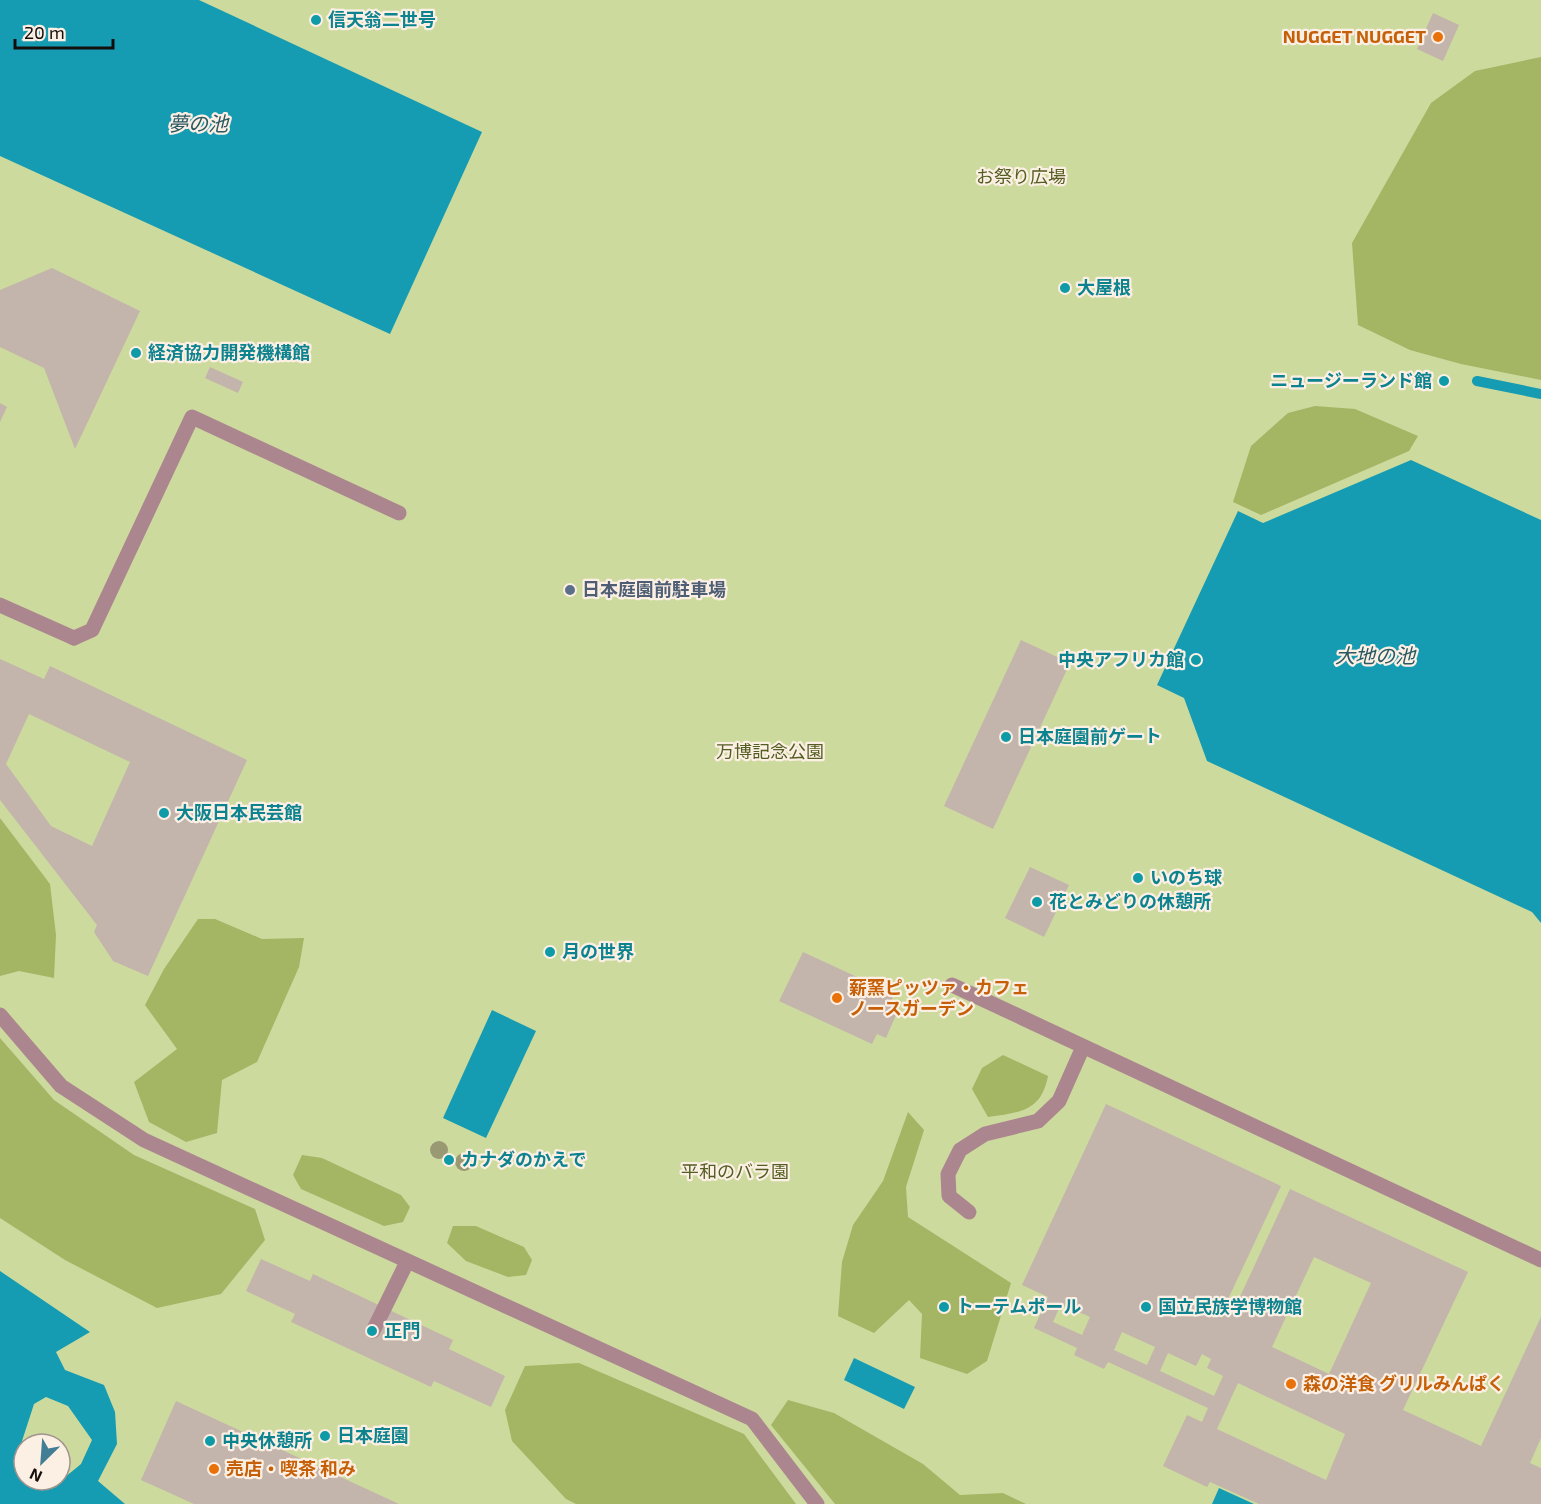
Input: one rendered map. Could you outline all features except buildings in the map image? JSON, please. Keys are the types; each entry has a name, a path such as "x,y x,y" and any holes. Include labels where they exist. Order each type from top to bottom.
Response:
{"street":[{"path":"0,605 74,638 92,630 192,417 399,513"},
{"path":"952,985 1541,1260"},
{"path":"0,1015 61,1086 144,1140 752,1419 817,1504"},
{"path":"969,1212 949,1196 948,1174 960,1150 985,1134 1038,1121 1059,1101 1083,1047"},
{"path":"373,1331 407,1262"}],"green space":[{"name":"万博記念公園","path":"0,0 1541,0 1541,1504 0,1504"},
{"path":"1541,57 1541,380 1461,364 1410,350 1358,325 1352,243 1431,103 1475,71"},
{"path":"1315,406 1355,409 1418,436 1409,451 1261,515 1233,502 1251,446 1288,413"},
{"path":"0,818 50,884 56,935 54,978 19,971 0,976"},
{"path":"198,919 215,919 262,939 304,938 299,967 257,1062 222,1080 217,1133 186,1142 149,1122 134,1082 177,1049 145,1005 164,969"},
{"path":"0,1038 54,1100 134,1155 255,1209 265,1240 221,1294 157,1308 65,1260 0,1218"},
{"path":"1003,1055 1048,1076 1040,1097 1027,1108 1010,1114 988,1117 972,1089 982,1068"},
{"path":"908,1112 924,1130 906,1187 908,1217 1011,1283 987,1361 967,1374 920,1358 922,1314 909,1300 874,1333 838,1316 842,1262 853,1225 883,1181"},
{"path":"302,1155 322,1158 401,1195 410,1207 403,1222 384,1226 301,1189 293,1175"},
{"path":"453,1226 476,1226 524,1247 532,1260 526,1275 508,1277 466,1261 447,1243"},
{"path":"579,1363 744,1434 796,1504 576,1504 566,1499 512,1441 505,1410 525,1366"},
{"path":"788,1400 834,1413 923,1464 960,1495 1003,1493 1026,1504 835,1504 771,1425"}],"water":[{"name":"夢の池","path":"0,0 199,0 482,132 390,334 0,156"},
{"name":"大地の池","path":"1411,460 1541,520 1541,923 1532,912 1207,761 1184,698 1157,685 1238,511 1263,523"},
{"path":"492,1010 536,1031 486,1138 443,1118"},
{"path":"0,1271 90,1332 56,1352 65,1370 104,1385 115,1412 117,1444 98,1481 125,1504 0,1504"},
{"path":"854,1358 915,1387 904,1409 844,1380"},
{"path":"1219,1488 1254,1504 1212,1504"}],"waterway":[{"path":"1477,381 1541,394"}],"place":[{"name":"信天翁二世号","path":"316,20"},
{"name":"NUGGET NUGGET","path":"1438,37"},
{"name":"大屋根","path":"1065,288"},
{"name":"経済協力開発機構館","path":"136,353"},
{"name":"ニュージーランド館","path":"1444,381"},
{"name":"日本庭園前駐車場","path":"570,590"},
{"name":"中央アフリカ館","path":"1196,660"},
{"name":"日本庭園前ゲート","path":"1006,737"},
{"name":"大阪日本民芸館","path":"164,813"},
{"name":"いのち球","path":"1138,878"},
{"name":"花とみどりの休憩所","path":"1037,902"},
{"name":"月の世界","path":"550,952"},
{"name":"薪窯ピッツァ・カフェ ノースガーデン","path":"837,998"},
{"name":"カナダのかえで","path":"449,1160"},
{"name":"トーテムポール","path":"944,1307"},
{"name":"国立民族学博物館","path":"1146,1307"},
{"name":"正門","path":"372,1331"},
{"name":"森の洋食 グリルみんぱく","path":"1291,1384"},
{"name":"日本庭園","path":"325,1436"},
{"name":"中央休憩所","path":"210,1441"},
{"name":"売店・喫茶 和み","path":"214,1469"}],"park label":[{"name":"お祭り広場","path":"1021,177"},
{"name":"平和のバラ園","path":"735,1172"}]}
